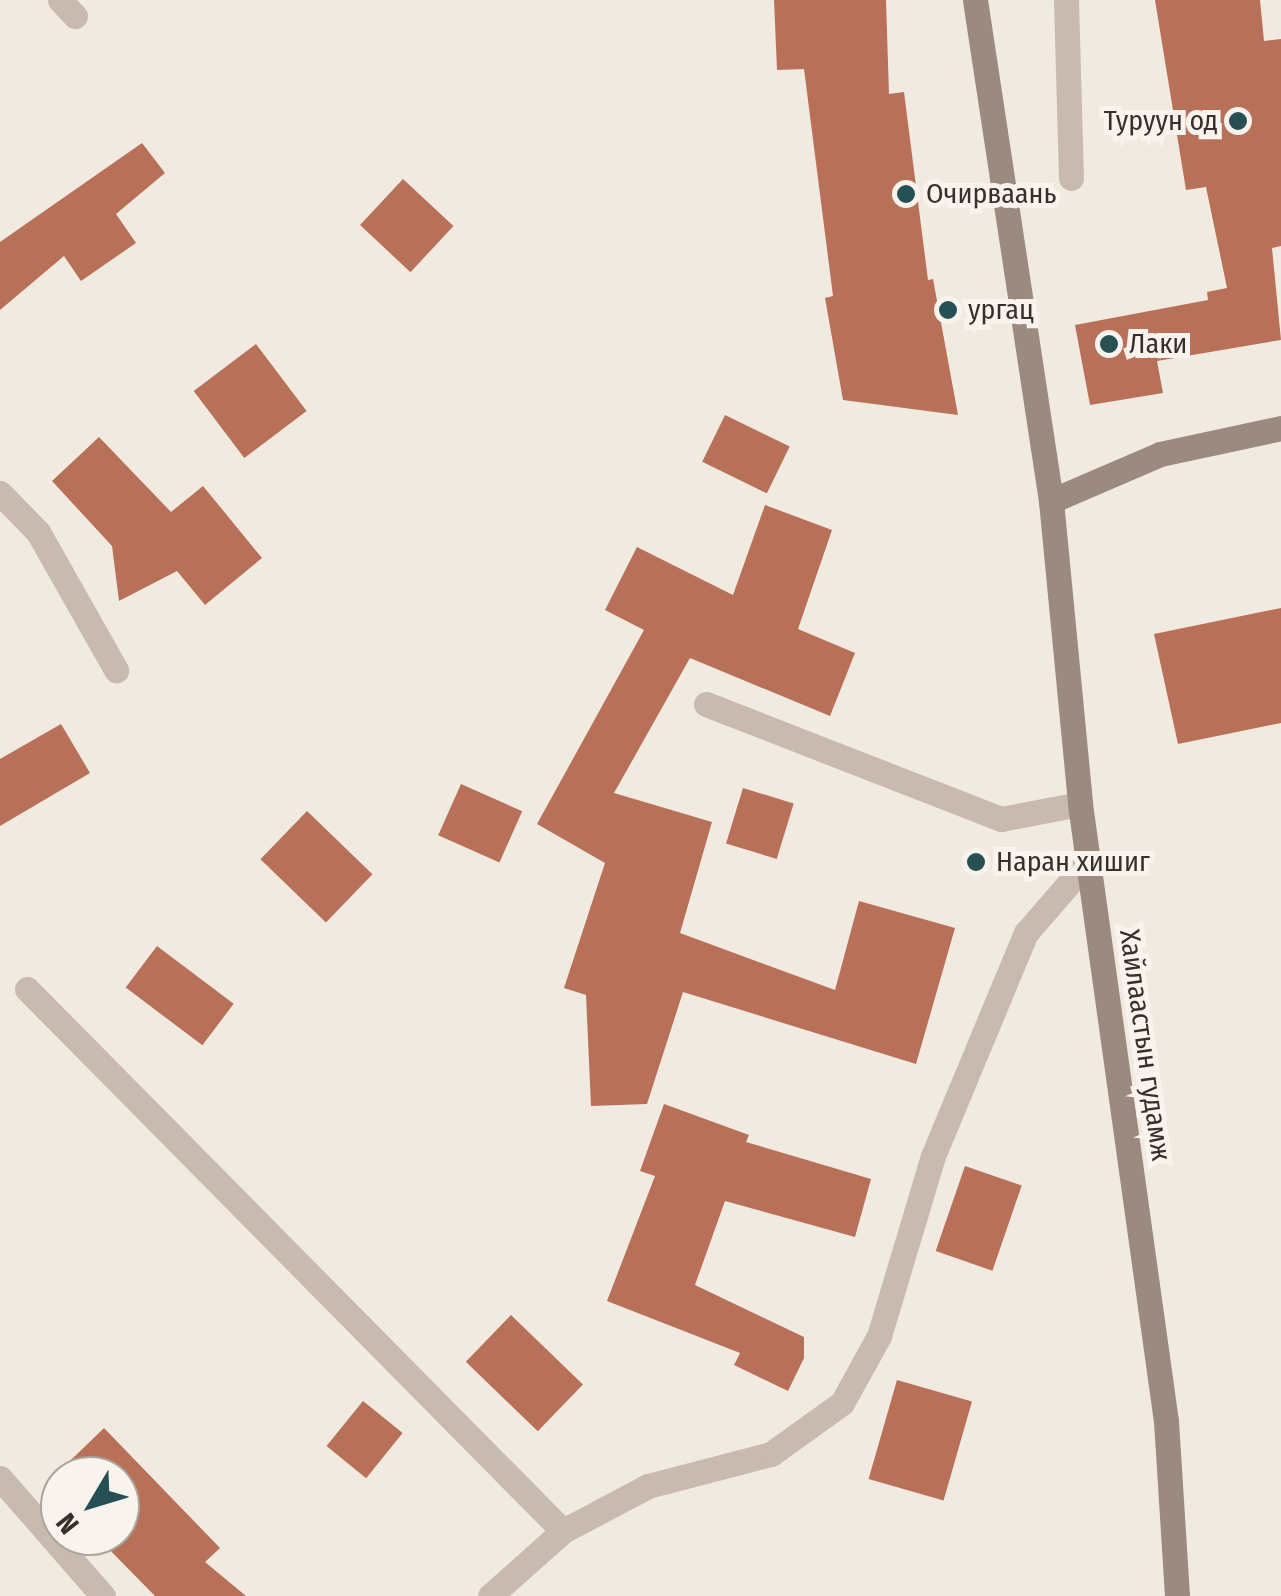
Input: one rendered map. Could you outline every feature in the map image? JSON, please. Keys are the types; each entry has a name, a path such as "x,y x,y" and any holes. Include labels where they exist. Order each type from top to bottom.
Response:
{"main road":[{"name":"Хайлаастын гудамж","path":"975,0 1051,502 1080,804 1166,1421 1177,1596"},
{"path":"1051,502 1160,454 1281,428"}],"street":[{"path":"1066,0 1072,178"},
{"path":"0,493 38,532 116,670"},
{"path":"706,704 1001,819 1080,804"},
{"path":"490,1596 563,1531 648,1486 771,1454 842,1403 879,1336 932,1156 1026,933 1089,860"},
{"path":"27,989 563,1531"},
{"path":"0,1478 104,1596"}],"building":[{"path":"774,0 886,0 889,94 904,92 928,280 933,279 958,415 843,400 825,298 833,296 804,69 777,70"},
{"path":"1155,0 1260,0 1264,41 1281,39 1281,246 1272,248 1281,340 1157,361 1163,393 1090,405 1075,325 1208,300 1207,292 1227,288 1206,187 1186,190"},
{"path":"142,143 165,173 116,214 136,243 81,281 64,256 0,310 0,242"},
{"path":"403,179 453,226 410,272 360,225"},
{"path":"256,344 307,411 244,458 194,391"},
{"path":"725,415 790,447 767,493 702,462"},
{"path":"99,437 171,512 203,486 262,558 205,605 177,571 119,601 112,546 52,481"},
{"path":"765,505 832,530 798,629 855,653 830,716 690,658 614,793 712,822 680,933 835,990 859,901 955,928 916,1064 683,992 647,1104 591,1106 586,995 564,988 605,863 537,824 644,630 605,610 637,547 733,595"},
{"path":"1281,608 1281,723 1178,744 1154,634"},
{"path":"61,724 90,773 0,826 0,759"},
{"path":"461,784 522,811 499,862 438,835"},
{"path":"743,788 794,803 777,859 726,843"},
{"path":"307,811 372,874 326,922 260,859"},
{"path":"157,946 234,1004 202,1045 126,988"},
{"path":"664,1104 749,1135 746,1142 871,1179 855,1237 725,1201 695,1285 804,1337 804,1358 788,1391 734,1365 740,1353 607,1301 655,1176 640,1171"},
{"path":"965,1166 1022,1186 992,1271 936,1251"},
{"path":"511,1315 583,1384 538,1431 466,1362"},
{"path":"897,1380 972,1401 944,1501 869,1479"},
{"path":"363,1401 403,1433 366,1478 326,1446"},
{"path":"104,1428 131,1456 75,1456"},
{"path":"140,1465 220,1548 205,1562 246,1596 155,1596 116,1556 140,1556"}],"place":[{"name":"Туруун од","path":"1238,121"},
{"name":"Очирваань","path":"906,194"},
{"name":"ургац","path":"948,310"},
{"name":"Лаки","path":"1109,344"},
{"name":"Наран хишиг","path":"976,862"}]}
